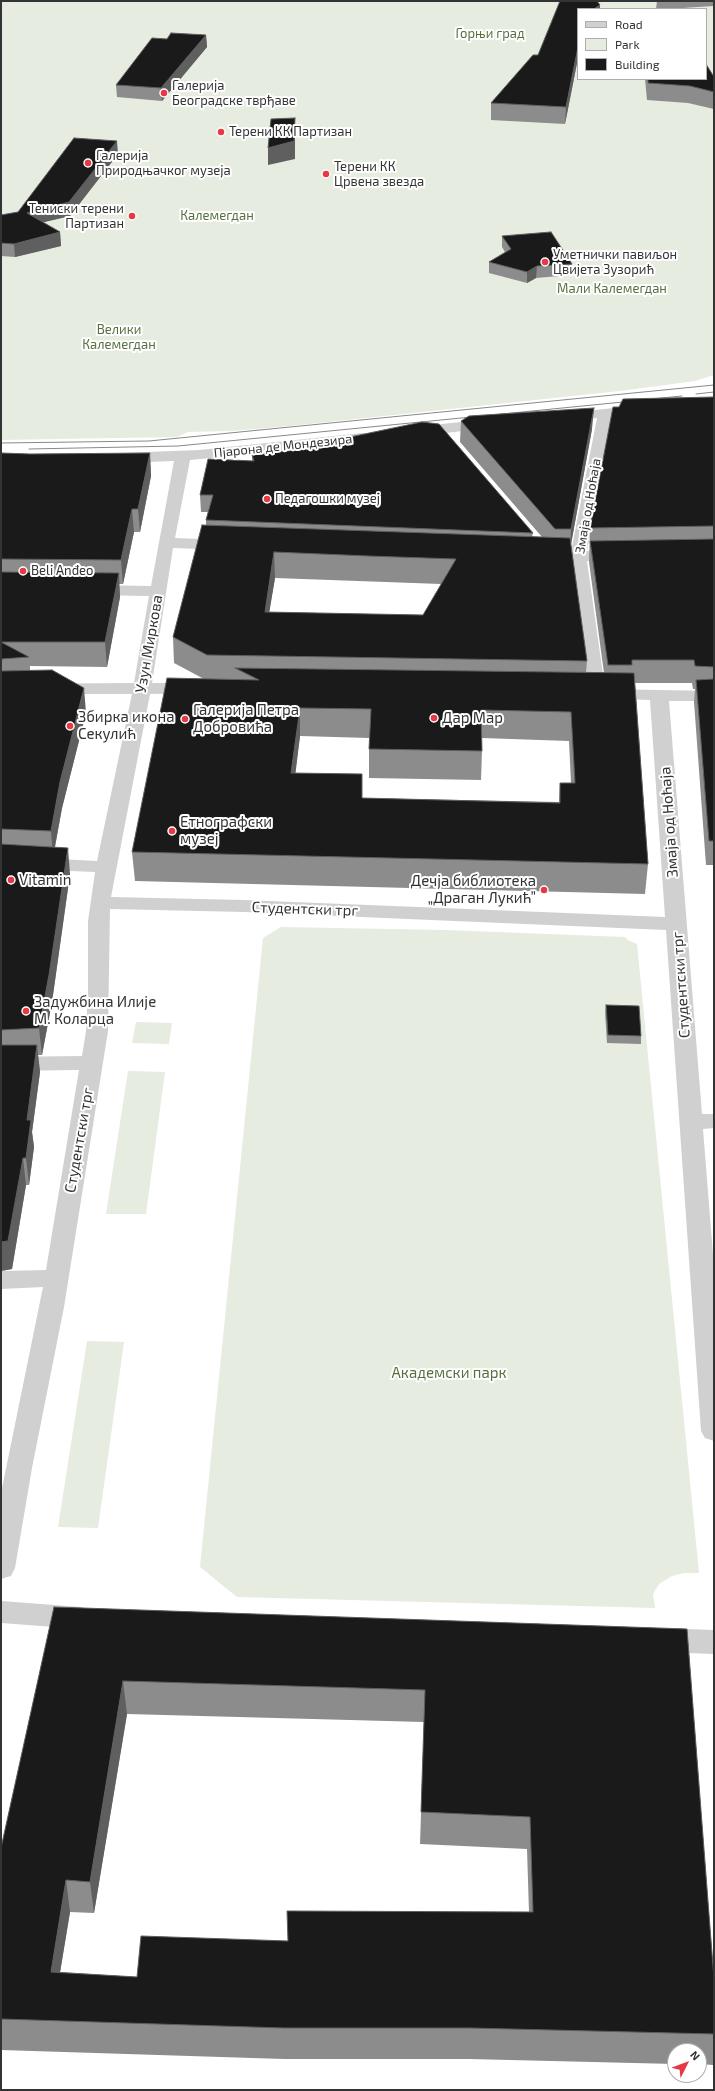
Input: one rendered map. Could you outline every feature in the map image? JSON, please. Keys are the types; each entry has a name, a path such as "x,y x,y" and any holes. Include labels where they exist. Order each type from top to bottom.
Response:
{"street":[{"path":"550,419 652,408"},
{"name":"Змаја од Ноћаја","path":"605,413 578,556 590,694 659,695 676,924"},
{"path":"400,434 502,423"},
{"path":"439,429 450,442"},
{"name":"Пјарона де Мондезира","path":"102,458 183,456 376,436"},
{"name":"Узун Миркова","path":"100,903 142,687 166,542 183,456"},
{"path":"166,542 239,546"},
{"path":"536,543 548,557"},
{"path":"524,556 548,557 635,555"},
{"path":"76,590 158,591"},
{"path":"1,689 142,687 214,688"},
{"path":"659,695 714,696"},
{"path":"1,862 106,867"},
{"name":"Студентски трг","path":"1,1568 19,1468 52,1307 97,1031 100,990 98,921 100,903 244,906 676,924 714,1431"},
{"path":"1,1064 92,1063"},
{"path":"691,1122 714,1121"},
{"path":"1,1280 56,1278"},
{"path":"1,1612 107,1621"},
{"path":"635,1640 714,1642"}],"green space":[{"name":"Калемегдан","path":"1,1 714,1 714,375 695,381 620,391 290,426 232,431 188,432 177,437 1,440"},
{"name":"Академски парк","path":"281,927 445,930 625,937 637,944 699,1573 684,1573 672,1576 659,1584 653,1594 655,1608 237,1597 200,1567 263,938"},
{"path":"136,1022 172,1023 169,1044 132,1043"},
{"path":"128,1071 165,1072 146,1214 106,1214"},
{"path":"87,1341 124,1342 98,1528 58,1527"}],"building":[{"path":"560,1 597,1 600,5 596,8 577,8 577,52 566,107 491,103 533,55 538,55"},
{"path":"171,33 206,35 161,88 116,85 152,38 167,39"},
{"path":"707,66 714,77 714,92 690,86 648,83 648,80 707,80"},
{"path":"295,118 294,141 268,148 271,119"},
{"path":"74,138 117,141 69,202 27,213 60,232 14,244 1,243 1,215 18,212"},
{"path":"551,232 572,264 537,266 527,272 489,262 511,249 502,236"},
{"path":"714,397 714,526 590,528 613,407 619,407 623,399"},
{"path":"594,408 571,529 555,529 461,421 469,416"},
{"path":"422,422 439,424 533,533 206,520 213,495 200,495 208,459 254,461 252,455 322,447 326,442"},
{"path":"1,453 150,453 138,509 132,509 121,560 1,559"},
{"path":"202,525 570,538 587,661 207,655 173,637","holes":["274,552 456,559 423,615 265,612"]},
{"path":"714,539 714,667 695,666 694,660 632,660 632,665 608,665 590,541"},
{"path":"1,572 119,573 105,642 1,642"},
{"path":"1,642 29,657 1,659"},
{"path":"235,668 634,673 648,864 132,852 167,678 259,680","holes":["300,708 371,709 369,749 482,751 481,710 571,712 575,783 560,783 560,803 362,798 362,774 291,773"]},
{"path":"52,670 84,688 60,782 51,831 1,829 1,671"},
{"path":"714,679 714,841 709,841 696,680"},
{"path":"1,844 68,848 49,975 39,1028 1,1030"},
{"path":"606,1005 639,1006 641,1036 608,1035"},
{"path":"1,1045 37,1045 27,1120 31,1120 26,1158 23,1158 8,1241 1,1242"},
{"path":"54,1607 687,1629 714,1979 714,2034 470,2028 283,2028 1,2019 1,1848","holes":["123,1681 425,1690 421,1812 530,1817 533,1912 287,1911 288,1941 141,1936 137,1977 51,1972 66,1880 90,1882"]}],"tram line":[{"path":"1,443 149,441 714,385"},
{"path":"696,394 714,392"},
{"path":"651,399 682,396"},
{"path":"29,449 178,446 633,401"}],"place":[{"name":"Галерија Београдске тврђаве","path":"164,93"},
{"name":"Терени КК Партизан","path":"221,132"},
{"name":"Галерија Природњачког музеја","path":"88,163"},
{"name":"Терени КК Црвена звезда","path":"326,174"},
{"name":"Тениски терени Партизан","path":"132,216"},
{"name":"Уметнички павиљон Цвијета Зузорић","path":"545,262"},
{"name":"Педагошки музеј","path":"267,499"},
{"name":"Beli Anđeo","path":"23,571"},
{"name":"Дар Мар","path":"434,718"},
{"name":"Галерија Петра Добровића","path":"185,719"},
{"name":"Збирка икона Секулић","path":"70,726"},
{"name":"Етнографски музеј","path":"172,831"},
{"name":"Vitamin","path":"11,880"},
{"name":"Дечја библиотека „Драган Лукић”","path":"544,890"},
{"name":"Задужбина Илије М. Коларца","path":"26,1011"}],"park label":[{"name":"Горњи град","path":"490,34"},
{"name":"Мали Калемегдан","path":"612,289"},
{"name":"Велики Калемегдан","path":"119,338"}]}
